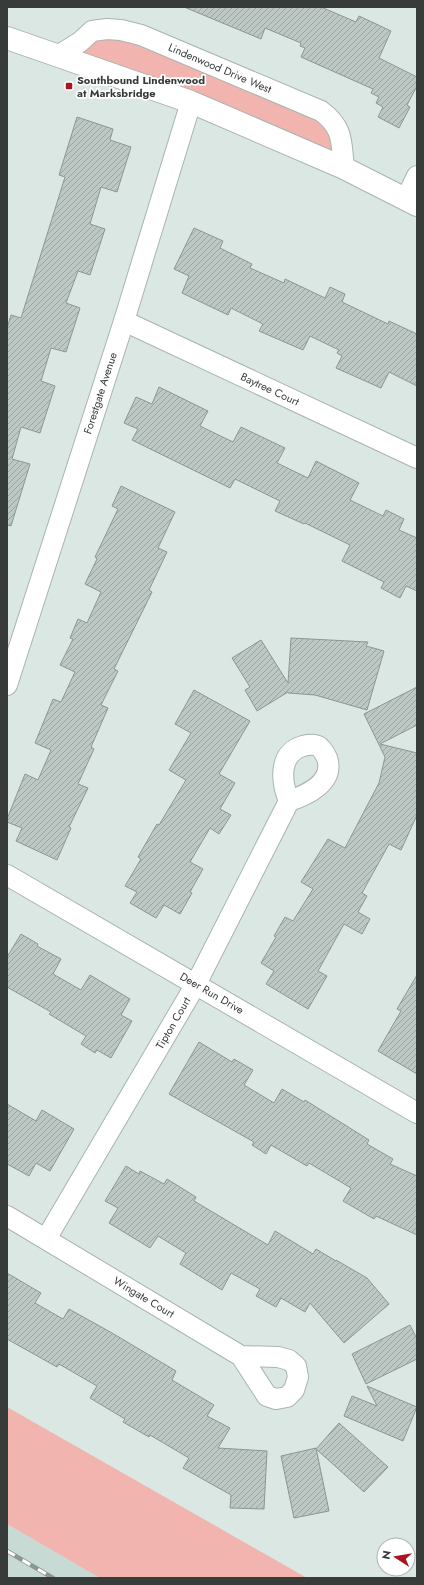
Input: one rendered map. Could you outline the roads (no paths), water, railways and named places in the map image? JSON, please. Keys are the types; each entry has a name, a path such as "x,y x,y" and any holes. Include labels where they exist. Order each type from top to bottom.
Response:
{"street":[{"name":"Lindenwood Drive West","path":"59,55 80,42 92,32 107,29 121,30 141,35 321,111 332,119 340,135 344,168"},
{"path":"7,38 191,102 344,168 411,202 417,176"},
{"name":"Forestgate Avenue","path":"7,685 124,320 191,102"},
{"name":"Baytree Court","path":"124,320 417,458"},
{"name":"Tipton Court","path":"46,1239 196,984 289,801"},
{"name":"Deer Run Drive","path":"7,875 417,1113"},
{"path":"7,1216 46,1239"},
{"name":"Wingate Court","path":"46,1239 241,1356"}],"railway":[{"path":"7,1551 53,1578"}],"place":[{"name":"Southbound Lindenwood at Marksbridge","path":"69,86"}]}
